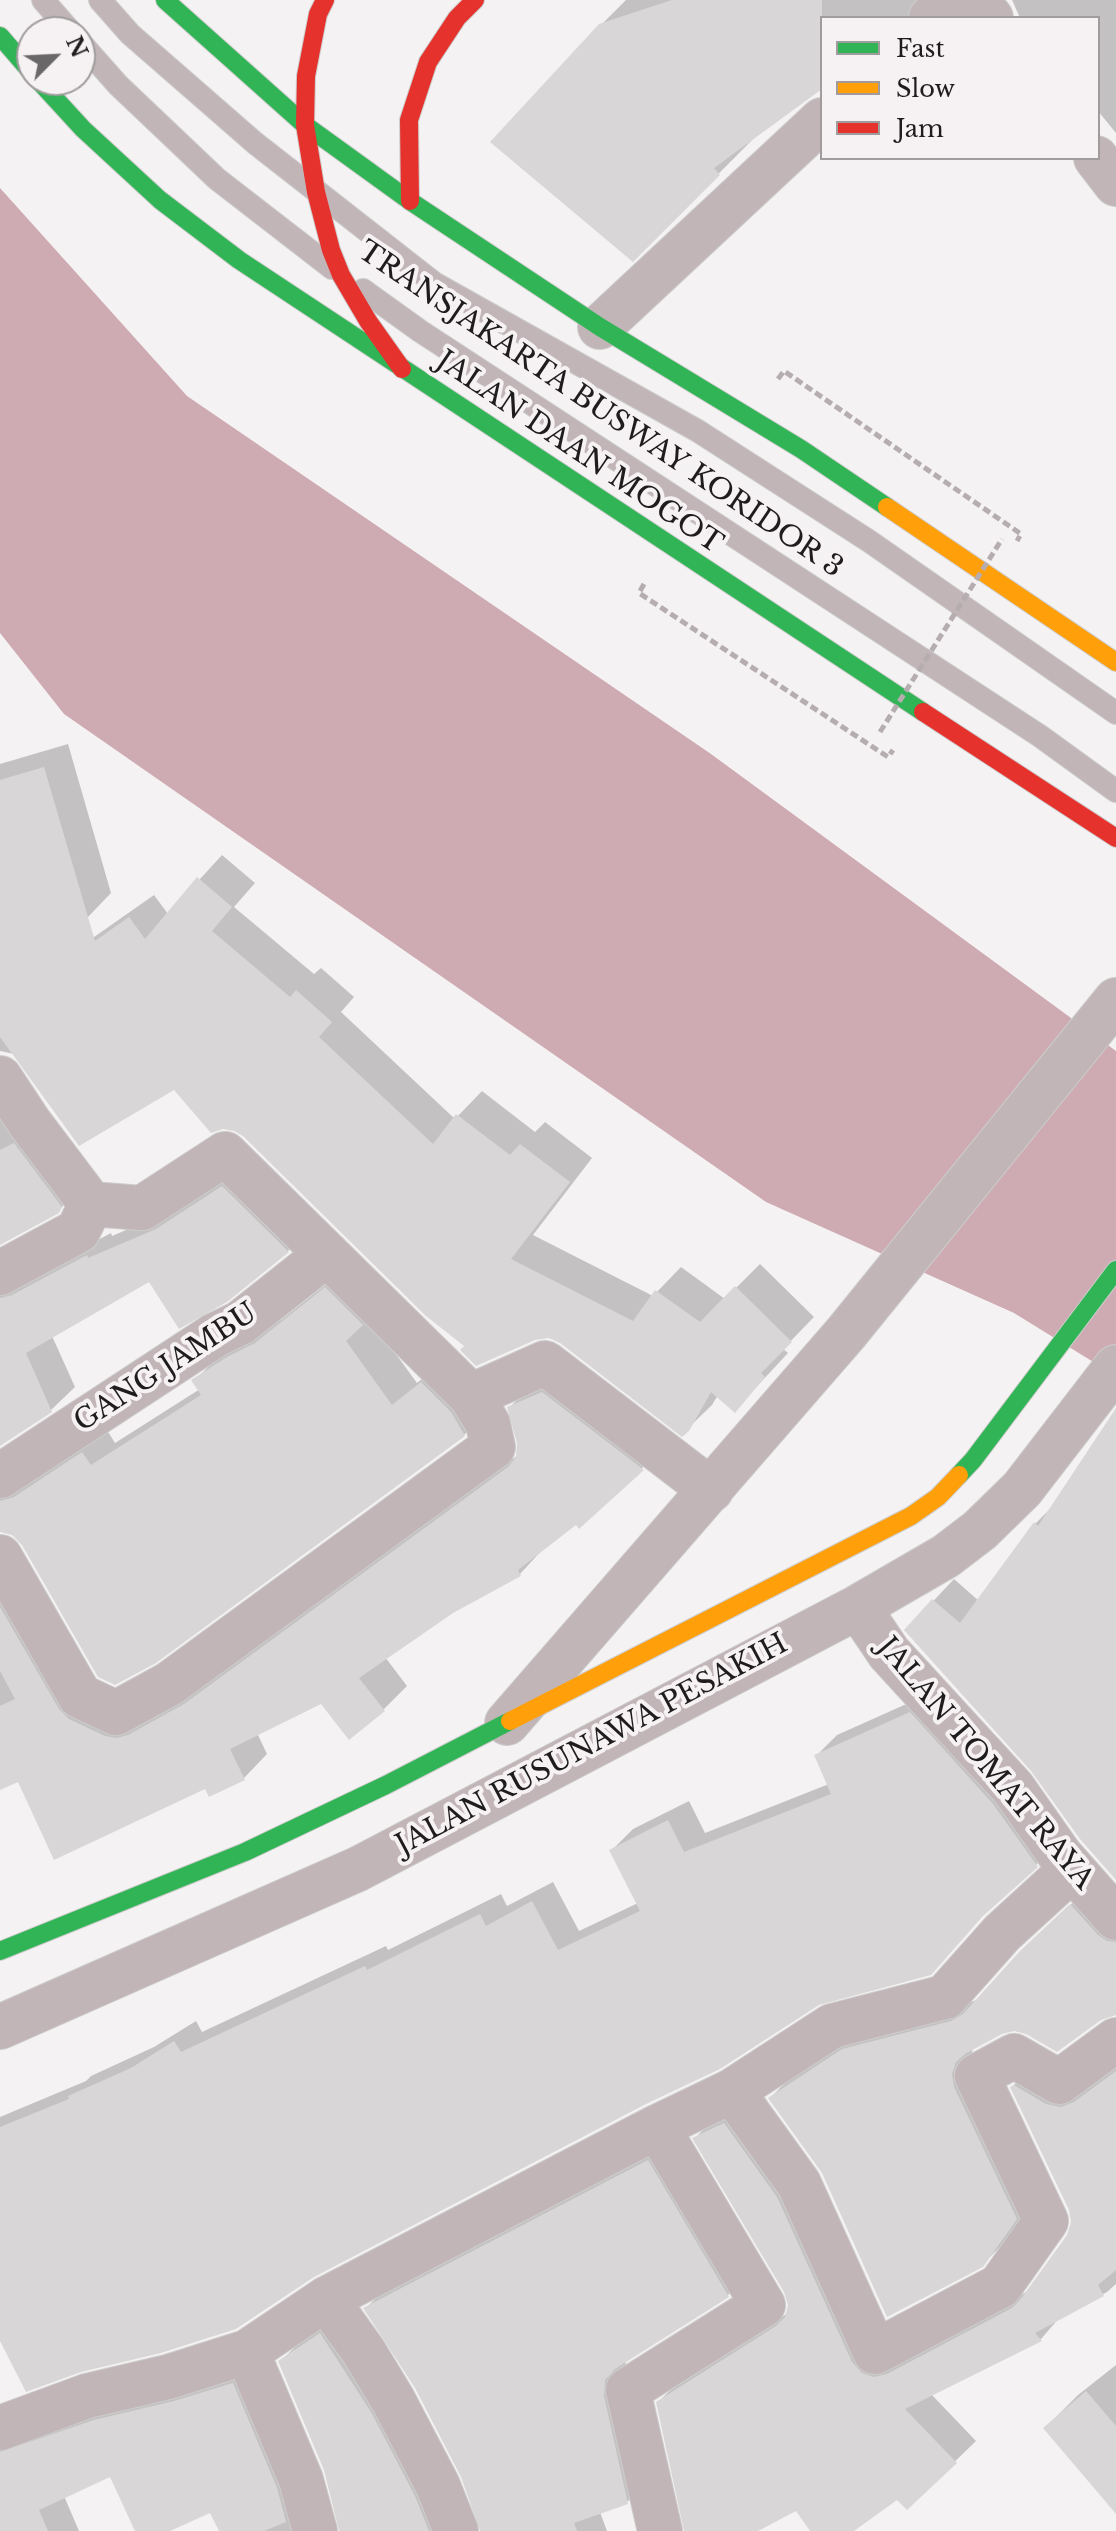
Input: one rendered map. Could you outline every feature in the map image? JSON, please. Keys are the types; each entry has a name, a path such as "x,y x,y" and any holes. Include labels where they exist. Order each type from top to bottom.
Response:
{"main road":[{"path":"165,0 305,125 410,201 600,327 801,449 1116,662"},
{"path":"325,0 318,14 306,76 305,125 316,192 341,275 402,369"},
{"path":"410,201 409,120 428,62 457,18 475,0"},
{"path":"0,36 16,54"},
{"name":"JALAN DAAN MOGOT","path":"53,96 83,129 160,200 239,260 680,554 1116,838"},
{"name":"JALAN RUSUNAWA PESAKIH","path":"0,1951 245,1852 507,1723 911,1516 938,1497 999,1428 1116,1270"}],"street":[{"path":"933,16 948,3 985,11 989,16"},
{"path":"600,327 820,122"},
{"path":"1098,160 1116,184"},
{"name":"JALAN RUSUNAWA PESAKIH","path":"507,1723 846,1333 1114,1003"},
{"path":"0,1078 15,1130 91,1204 142,1208 225,1154 471,1396 488,1424 493,1447 169,1684 116,1713 80,1696 0,1557"},
{"path":"0,1273 78,1231 91,1204"},
{"name":"GANG JAMBU","path":"0,1476 215,1335 240,1323 327,1254"},
{"path":"471,1396 545,1363 711,1490"},
{"name":"JALAN RUSUNAWA PESAKIH","path":"0,2027 358,1869 858,1607 946,1556 980,1530 1022,1489 1116,1367"},
{"name":"JALAN TOMAT RAYA","path":"858,1607 889,1653 1013,1788 1072,1869 1116,1918"},
{"path":"0,2428 87,2396 168,2377 247,2352 326,2299 732,2091 832,2026 945,1997 1002,1933 1072,1869"},
{"path":"732,2091 799,2184 875,2352 1000,2286 1046,2221 977,2076 1014,2056 1059,2082 1116,2040"},
{"path":"657,2127 763,2305 628,2390 660,2531"},
{"path":"326,2299 393,2400 438,2486 456,2531"},
{"path":"247,2352 301,2480 315,2531"}],"lane":[{"path":"43,0 57,16"},
{"name":"TRANSJAKARTA BUSWAY KORIDOR 3","path":"100,0 130,34 255,143 434,283 698,431 869,541 1116,713"},
{"name":"TRANSJAKARTA BUSWAY KORIDOR 3","path":"96,60 217,179 341,275 420,331 1040,736 1116,791"}],"path":[{"path":"880,732 1002,539"}],"shaded area":[{"path":"0,188 187,396 711,754 1116,1051 1116,1376 1014,1313 766,1202 64,714 0,633"}],"building":[{"path":"672,0 822,0 820,90 714,168 720,175 633,262 490,142 599,24"},
{"path":"44,767 95,941 129,917 145,939 197,877 232,907 212,931 290,997 296,990 332,1022 319,1037 433,1144 456,1114 510,1155 520,1144 570,1182 511,1259 633,1321 655,1290 700,1322 735,1286 792,1342 761,1373 765,1377 735,1413 711,1392 689,1431 682,1437 560,1343 549,1338 535,1340 476,1366 460,1350 464,1346 426,1316 243,1136 223,1129 211,1133 174,1090 79,1146 0,1037 0,780"},
{"path":"14,1143 62,1207 59,1213 0,1245 0,1150"},
{"path":"222,1186 289,1252 227,1302 179,1329 149,1282 26,1353 52,1412 0,1446 0,1298 12,1295 87,1255 88,1258 156,1229"},
{"path":"325,1287 363,1325 346,1341 392,1405 421,1382 451,1412 465,1436 156,1663 115,1685 98,1677 22,1545 12,1535 0,1532 0,1501 14,1497 82,1452 91,1465 201,1395 191,1380 255,1343"},
{"path":"542,1392 644,1470 579,1529 576,1525 518,1570 521,1576 453,1613 359,1678 385,1711 349,1740 321,1704 230,1749 245,1780 209,1797 205,1789 54,1860 18,1782 0,1790 0,1706 15,1699 0,1671 0,1607 59,1709 69,1719 105,1736 117,1738 128,1735 184,1704 508,1467 516,1457 517,1443 507,1407"},
{"path":"1116,1408 1116,1880 1080,1839 1031,1771 904,1630 932,1599 960,1623 1034,1522 1038,1526"},
{"path":"910,1712 993,1804 1038,1867 983,1916 931,1975 819,2005 720,2069 646,2104 314,2277 236,2329 161,2353 81,2372 26,2392 0,2341 0,2127 69,2099 68,2096 131,2068 174,2041 181,2052 365,1966 367,1970 480,1914 486,1926 532,1901 558,1950 640,1911 609,1850 668,1820 684,1852 831,1794 814,1755"},
{"path":"1070,1904 1098,1935 1116,1942 1116,2015 1101,2020 1057,2052 1026,2034 1014,2031 1002,2034 956,2062 952,2074 954,2087 1017,2219 983,2267 887,2317 822,2173 768,2098 842,2049 951,2021 963,2014 1020,1951"},
{"path":"1116,2071 1116,2270 1098,2285 1104,2296 1035,2333 1042,2341 905,2409 957,2463 907,2510 897,2500 854,2531 810,2531 796,2511 758,2531 684,2531 656,2402 776,2326 785,2317 788,2305 784,2292 692,2138 724,2123 777,2197 852,2362 862,2373 874,2377 887,2374 1012,2308 1067,2235 1071,2222 1069,2210 1010,2087 1014,2085 1046,2104 1061,2107 1074,2102"},
{"path":"648,2160 729,2297 615,2369 605,2380 604,2396 628,2504 574,2523 577,2531 480,2531 461,2477 415,2388 363,2308"},
{"path":"320,2333 371,2412 415,2496 429,2531 339,2531 324,2470 278,2361"},
{"path":"233,2383 277,2488 286,2522 264,2531 219,2531 210,2513 170,2531 135,2531 110,2477 39,2510 48,2531 0,2531 0,2452 94,2420"},
{"path":"1086,2391 1116,2426 1116,2514 1043,2428"}],"traffic: fast":[{"path":"165,0 305,125 410,201 600,327 801,449 887,507"},
{"path":"0,36 16,54"},
{"path":"53,96 83,129 160,200 239,260 923,712"},
{"path":"959,1475 1116,1270"},
{"path":"0,1951 245,1852 386,1785 510,1721"}],"traffic: slow":[{"path":"887,507 1116,662"},
{"path":"510,1721 911,1516 938,1497 959,1475"}],"traffic: jam":[{"path":"325,0 318,14 306,76 305,125 316,192 341,275 402,369"},
{"path":"410,201 409,120 428,62 457,18 475,0"},
{"path":"923,712 1116,838"}]}
